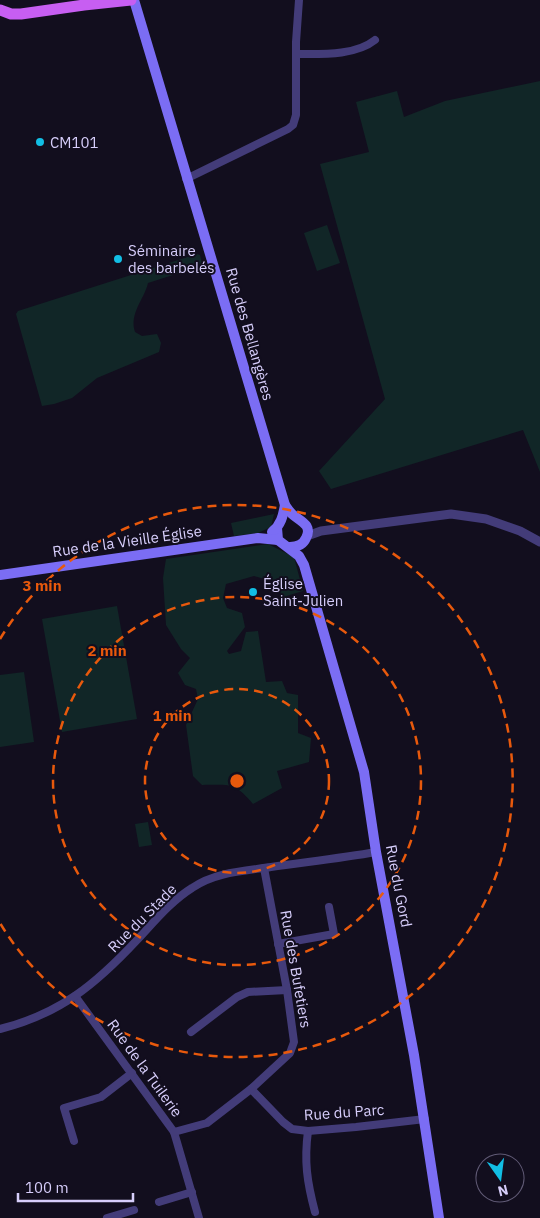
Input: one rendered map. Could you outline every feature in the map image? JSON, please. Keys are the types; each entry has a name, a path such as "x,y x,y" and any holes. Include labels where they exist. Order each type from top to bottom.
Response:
{"main road":[{"path":"0,10 11,14 21,14 89,2 132,0"},
{"name":"Rue des Bellangères","path":"132,0 226,304 285,505"},
{"path":"285,505 306,524 304,565"},
{"path":"278,540 279,524 285,505"},
{"path":"258,538 286,517 295,516"},
{"path":"258,538 278,540 290,547 299,556 304,565"},
{"name":"Rue de la Vieille Église","path":"0,575 258,538"},
{"path":"290,547 294,547 305,540"},
{"name":"Rue du Gord","path":"304,565 364,772 376,852 388,905 425,1119 439,1218"}],"street":[{"path":"186,179 288,129 292,125 296,115 296,54 299,0"},
{"path":"296,54 318,54 351,50 367,46 375,40"},
{"path":"305,540 321,531 451,514 486,519 520,531 540,542"},
{"path":"306,524 321,531"},
{"name":"Rue du Stade","path":"0,1029 25,1022 63,1004 75,996 114,966 175,900 192,887 214,877 238,871 376,852"},
{"name":"Rue des Bufetiers","path":"174,1132 207,1123 251,1089 290,1053 294,1042 287,990 264,868"},
{"path":"278,944 334,934 329,906"},
{"path":"192,1032 237,997 248,992 287,990"},
{"name":"Rue de la Tuilerie","path":"75,996 174,1132 199,1218"},
{"path":"74,1141 64,1108 101,1097 132,1073"},
{"name":"Rue du Parc","path":"251,1089 292,1130 356,1128 425,1119"},
{"path":"308,1130 305,1156 309,1190 315,1212"},
{"path":"159,1202 192,1192"},
{"path":"107,1218 134,1210"}],"green space":[{"path":"540,81 540,472 523,430 331,489 319,471 385,399 320,164 369,152 356,102 397,91 404,117 445,101"},
{"path":"327,225 340,263 317,271 304,233"},
{"path":"197,254 200,255 201,266 148,283 135,313 135,332 142,336 157,334 161,343 159,352 97,378 72,398 42,406 16,314 18,311"},
{"path":"274,514 271,527 258,533 234,536 231,523"},
{"path":"268,544 294,557 303,591 283,597 275,582 254,576 226,584 223,598 227,608 242,613 245,627 227,651 229,654 241,651 246,632 258,631 266,682 282,681 287,693 298,695 298,733 311,738 309,762 277,771 282,788 253,804 236,788 226,785 202,785 193,776 186,725 198,699 196,689 185,685 178,673 190,658 181,649 166,625 163,578 166,559"},
{"path":"117,606 137,719 62,732 42,619"},
{"path":"24,672 34,742 0,747 0,675"},
{"path":"148,822 152,845 139,847 135,824"}],"place":[{"name":"CM101","path":"40,142"},
{"name":"Séminaire des barbelés","path":"118,259"},
{"name":"Église Saint-Julien","path":"253,592"}]}
